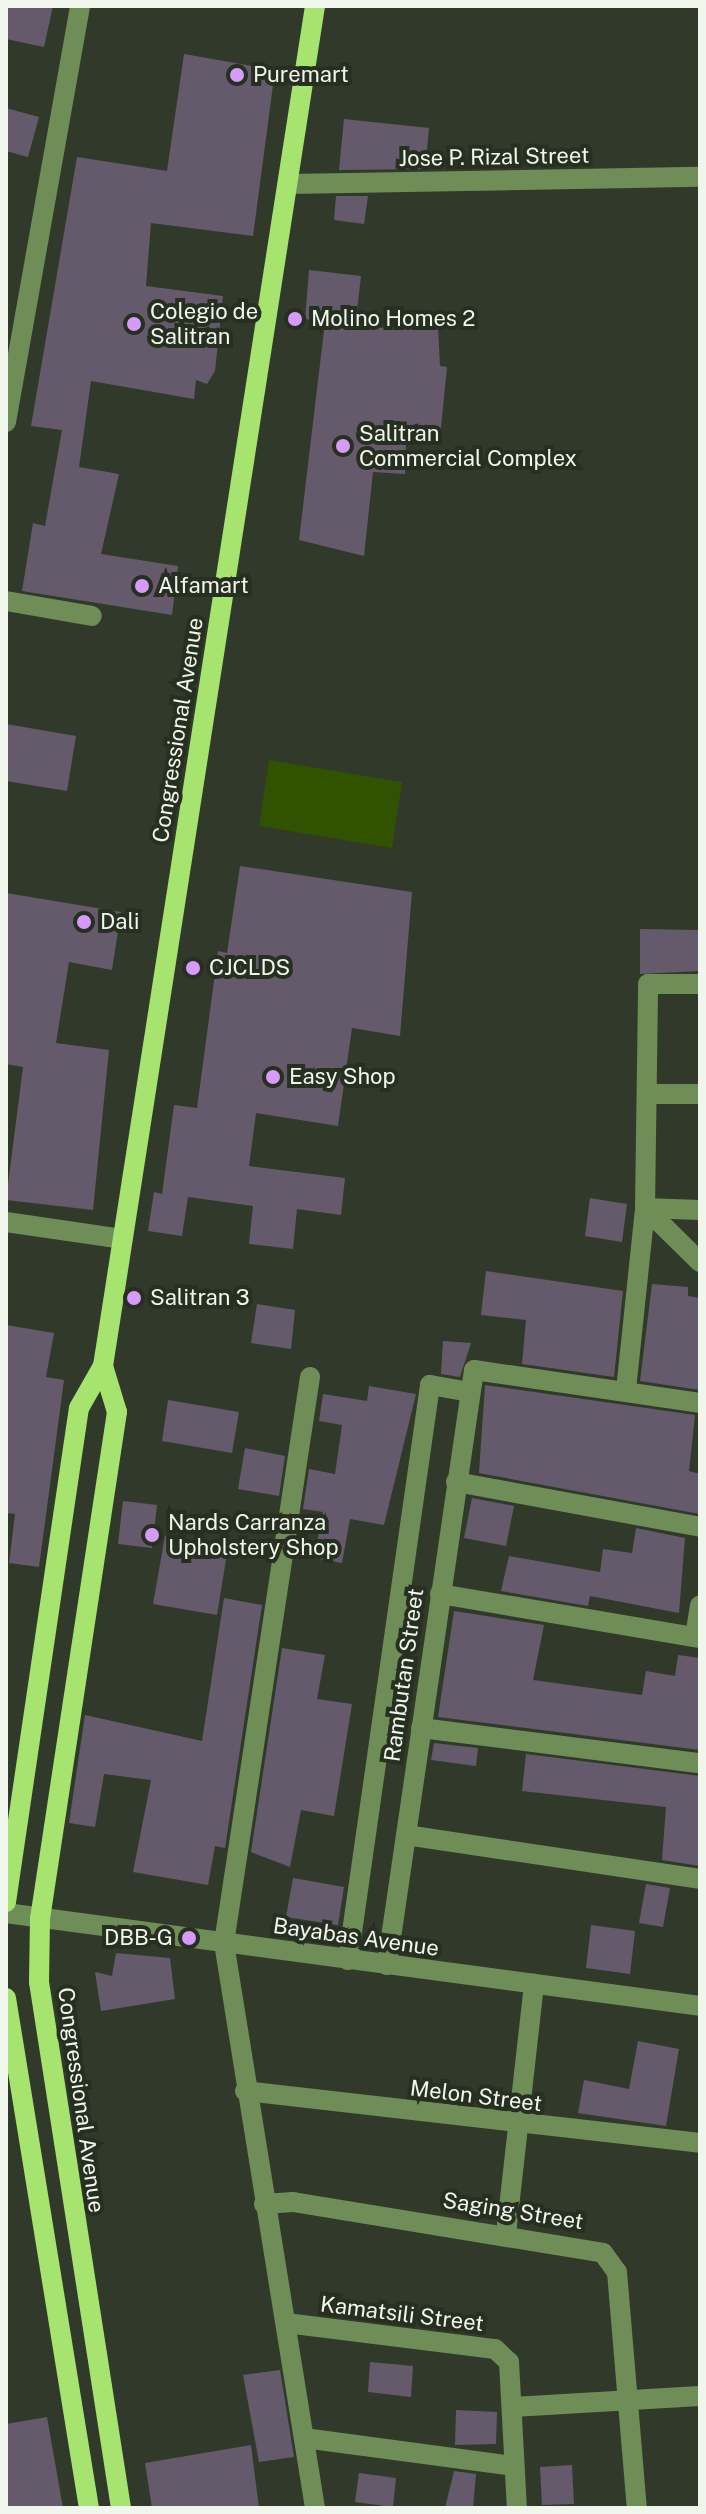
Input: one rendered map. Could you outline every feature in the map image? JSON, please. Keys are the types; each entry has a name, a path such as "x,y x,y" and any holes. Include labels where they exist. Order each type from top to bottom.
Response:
{"main road":[{"name":"Congressional Avenue","path":"6,1902 79,1408 103,1366 315,6"},
{"name":"Congressional Avenue","path":"103,1366 117,1412 40,1919 42,2018 121,2508"},
{"path":"6,1998 89,2508"}],"street":[{"path":"6,422 80,6"},
{"name":"Jose P. Rizal Street","path":"289,184 700,177"},
{"path":"6,601 92,616"},
{"path":"626,1390 645,1208 650,1094 648,984 700,984"},
{"path":"650,1094 700,1094"},
{"path":"645,1208 700,1210"},
{"path":"645,1208 700,1262"},
{"path":"6,1222 122,1239"},
{"path":"348,1960 430,1385 468,1392 474,1370 700,1403"},
{"path":"310,1377 224,1943 245,2091 315,2508"},
{"name":"Rambutan Street","path":"387,1965 468,1392"},
{"path":"456,1482 700,1527"},
{"path":"440,1594 698,1637 700,1605"},
{"path":"421,1728 700,1763"},
{"path":"406,1835 700,1879"},
{"name":"Bayabas Avenue","path":"6,1913 700,2006"},
{"path":"506,2234 522,2126 534,1984"},
{"name":"Melon Street","path":"245,2091 522,2126 700,2143"},
{"name":"Saging Street","path":"264,2204 293,2202 506,2234 603,2253 617,2272 632,2399 637,2508"},
{"name":"Kamatsili Street","path":"286,2323 495,2349 509,2362 517,2508"},
{"path":"513,2407 700,2396"},
{"path":"304,2438 514,2466"}],"green space":[{"path":"269,760 402,782 392,848 259,826"}],"building":[{"path":"6,6 53,6 44,47 6,39"},
{"path":"184,54 275,70 253,236 151,223 146,286 223,296 215,371 207,384 196,380 194,399 91,381 79,467 119,474 101,554 178,566 172,615 22,591 33,523 45,526 62,430 31,426 77,157 167,171"},
{"path":"6,108 39,117 28,157 6,151"},
{"path":"344,119 429,128 425,169 339,170"},
{"path":"336,196 368,196 364,224 334,220"},
{"path":"309,270 361,276 355,328 438,327 440,366 447,367 440,438 406,439 405,474 373,472 364,556 299,540 325,322 305,319"},
{"path":"6,724 76,736 67,791 6,781"},
{"path":"240,866 412,892 400,1036 352,1028 338,1126 256,1113 249,1166 345,1178 341,1215 297,1209 293,1249 249,1244 253,1206 188,1197 182,1236 148,1231 154,1192 162,1194 174,1105 197,1108 218,951 227,953"},
{"path":"6,893 121,912 112,970 69,962 56,1043 109,1050 93,1210 6,1200 23,1067 6,1064"},
{"path":"640,929 700,930 700,971 640,974"},
{"path":"590,1198 627,1204 622,1242 585,1236"},
{"path":"486,1271 623,1291 614,1377 522,1364 526,1320 481,1315"},
{"path":"652,1284 688,1287 688,1296 700,1298 700,1390 640,1381"},
{"path":"257,1304 295,1310 291,1349 251,1343"},
{"path":"6,1325 54,1333 46,1377 64,1380 39,1567 9,1563 15,1514 6,1513"},
{"path":"443,1341 471,1343 460,1377 441,1374"},
{"path":"485,1385 695,1415 689,1471 700,1474 700,1514 479,1473"},
{"path":"369,1386 416,1394 384,1525 350,1519 342,1563 314,1558 323,1512 303,1509 309,1469 335,1474 342,1425 319,1421 323,1394 367,1401"},
{"path":"168,1400 239,1412 232,1453 162,1441"},
{"path":"245,1448 285,1456 279,1496 238,1489"},
{"path":"472,1498 514,1506 506,1546 464,1538"},
{"path":"123,1501 157,1505 152,1548 118,1544"},
{"path":"636,1528 685,1538 679,1613 590,1596 588,1606 501,1591 509,1556 600,1572 603,1549 632,1553"},
{"path":"165,1536 228,1547 217,1615 153,1604"},
{"path":"224,1598 262,1605 225,1848 215,1846 208,1885 133,1872 151,1780 104,1774 95,1827 69,1823 85,1715 202,1741"},
{"path":"454,1611 544,1625 533,1680 642,1695 646,1671 675,1676 678,1655 700,1658 700,1750 438,1717"},
{"path":"282,1648 325,1655 317,1699 352,1704 334,1816 301,1810 290,1867 251,1852"},
{"path":"434,1743 478,1748 476,1766 431,1760"},
{"path":"526,1754 700,1776 700,1866 662,1860 666,1807 522,1791"},
{"path":"293,1878 344,1887 338,1925 286,1917"},
{"path":"646,1884 670,1888 663,1927 639,1923"},
{"path":"591,1925 635,1931 630,1974 586,1968"},
{"path":"116,1953 170,1958 175,1999 101,2011 95,1972 112,1976"},
{"path":"638,2041 679,2049 666,2126 578,2113 584,2080 629,2089"},
{"path":"370,2362 413,2366 411,2397 368,2392"},
{"path":"280,2370 294,2457 259,2462 243,2375"},
{"path":"456,2410 497,2412 496,2444 455,2445"},
{"path":"47,2417 63,2508 6,2508 6,2424"},
{"path":"251,2445 259,2508 152,2508 145,2463"},
{"path":"572,2465 574,2504 542,2505 540,2467"},
{"path":"454,2471 476,2474 473,2508 445,2508"},
{"path":"359,2473 396,2478 393,2507 355,2502"}],"place":[{"name":"Puremart","path":"237,75"},
{"name":"Molino Homes 2","path":"295,319"},
{"name":"Colegio de Salitran","path":"134,324"},
{"name":"Salitran Commercial Complex","path":"343,446"},
{"name":"Alfamart","path":"142,586"},
{"name":"Dali","path":"84,922"},
{"name":"CJCLDS","path":"193,968"},
{"name":"Easy Shop","path":"273,1077"},
{"name":"Salitran 3","path":"134,1298"},
{"name":"Nards Carranza Upholstery Shop","path":"152,1535"},
{"name":"DBB-G","path":"189,1938"}]}
